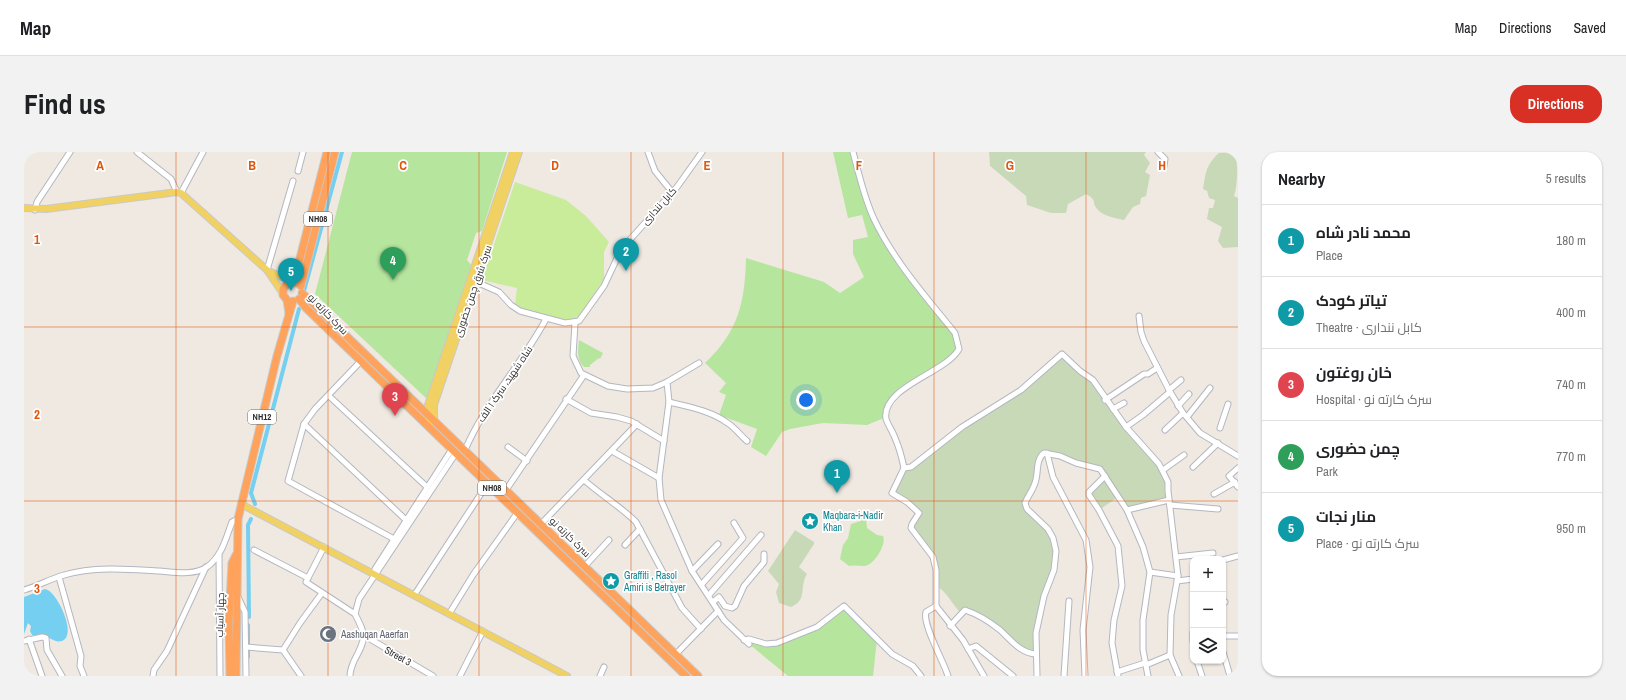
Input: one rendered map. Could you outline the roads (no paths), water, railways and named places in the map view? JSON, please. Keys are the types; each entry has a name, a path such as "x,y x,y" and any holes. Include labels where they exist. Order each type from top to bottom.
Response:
{"highway":[{"name":"NH08","path":"293,282 327,152"},
{"name":"NH08","path":"297,296 335,152"},
{"path":"293,282 297,296 282,292 286,284 293,282"},
{"name":"NH12","path":"238,519 240,504 277,356 289,316 297,296"},
{"name":"سرک کارته نو","path":"297,296 306,308 360,362 488,483 686,676"},
{"name":"سرک کارته نو","path":"297,296 427,413 698,676"},
{"name":"چهار آسیاب","path":"236,676 236,594 238,564 236,555 238,519"},
{"name":"چهار آسیاب","path":"230,676 232,563 236,555"}],"main road":[{"name":"سرک شرق چمن حضوری","path":"431,429 434,420 434,405 474,281 513,152"},
{"name":"سرک شرق چمن حضوری","path":"427,413 428,405 474,281 519,152"},
{"path":"24,208 35,210 179,193 267,270 282,292"},
{"path":"267,270 293,282"},
{"path":"427,413 431,429"},
{"path":"240,504 415,594 449,614 567,676"}],"street":[{"path":"35,210 37,202 70,152"},
{"path":"137,152 170,179 179,193 203,152"},
{"path":"298,171 302,152"},
{"path":"648,152 655,171 672,192"},
{"name":"کابل ننداری","path":"575,323 584,316 604,286 619,254 627,243 672,192 702,152"},
{"path":"853,152 870,209 886,242 900,264 955,333 959,345 959,349 952,358 906,386 895,396 886,418 895,439 904,468 892,493 907,502 919,513 911,528 934,558 936,570 936,606 950,626 963,640 984,676"},
{"path":"1158,152 1165,159 1164,166"},
{"path":"267,270 293,181"},
{"path":"474,281 499,292 520,312 546,319 575,323 573,356 576,365 584,375 608,386 634,390 653,388 667,382 699,362"},
{"path":"1139,316 1140,332 1157,368 1178,406 1200,433 1238,456"},
{"name":"شاه شهید، سرک ۱ الف","path":"465,450 477,427 536,337 546,319"},
{"path":"904,468 911,467 962,426 1006,401 1030,383 1062,354 1092,380 1126,427 1163,470 1168,482 1177,578 1171,615 1170,655 1179,676"},
{"path":"360,362 315,409 304,424 288,481 394,539"},
{"path":"1105,400 1144,374 1147,374 1157,368"},
{"path":"506,490 566,399 584,375"},
{"path":"1126,427 1143,415 1181,380"},
{"path":"667,382 669,402 659,478 662,504 692,571 702,584 724,620 749,644"},
{"path":"1165,430 1185,415 1210,388"},
{"path":"1178,406 1189,394"},
{"path":"329,396 427,488"},
{"path":"566,399 591,413 617,417 637,424 664,441"},
{"path":"669,402 696,408 716,417 730,425 748,441"},
{"path":"1113,409 1124,403"},
{"path":"1220,428 1228,404"},
{"path":"304,424 406,520"},
{"path":"541,524 637,424"},
{"path":"1193,467 1218,443"},
{"path":"508,447 526,461"},
{"path":"354,614 359,599 375,573 375,569 427,488 454,451"},
{"path":"375,573 379,572 454,451"},
{"path":"612,451 659,478"},
{"path":"1037,676 1036,633 1044,596 1054,570 1056,551 1054,538 1027,509 1025,502 1038,476 1040,456 1044,453 1060,456 1076,463 1096,467 1105,476 1107,482 1127,510 1143,547 1150,572 1143,620 1143,650 1148,676"},
{"path":"1047,453 1053,477 1086,540 1090,567 1083,630 1085,676"},
{"path":"1163,470 1184,455"},
{"path":"1214,494 1237,485 1229,476 1238,468"},
{"path":"1105,476 1089,492 1089,495 1102,515 1118,546 1122,586 1114,620 1112,643 1118,674 1170,655"},
{"path":"584,480 598,493 625,511 636,522 682,608 701,630"},
{"path":"415,594 488,483"},
{"path":"1127,510 1169,503 1218,509"},
{"path":"449,614 473,575 518,512"},
{"path":"220,676 219,555 232,522 238,519"},
{"path":"702,584 743,538 734,523"},
{"path":"625,545 640,529"},
{"path":"709,595 761,535"},
{"path":"585,566 609,540"},
{"path":"692,571 718,544"},
{"path":"324,547 306,582 354,614 364,636 350,670 350,676"},
{"path":"254,550 308,578"},
{"path":"1176,557 1213,553"},
{"path":"713,602 719,597 726,606 732,608 735,606 744,586 764,562 764,554"},
{"path":"152,676 167,651 206,567 219,555"},
{"path":"1226,559 1238,556"},
{"path":"24,590 59,576 107,569 177,573 192,572 206,567"},
{"path":"1150,572 1177,578 1190,579"},
{"path":"59,576 82,656 80,666 84,676"},
{"path":"283,650 300,622 322,593"},
{"path":"236,594 245,612 246,676"},
{"path":"1064,676 1069,601"},
{"path":"744,640 749,639 766,644 777,643 817,627 844,606 892,654 912,666 921,676"},
{"path":"936,606 926,612 925,615 930,634 948,676"},
{"path":"950,626 965,610 994,625 1022,650 1036,654"},
{"path":"675,655 718,611"},
{"path":"460,676 483,631"},
{"name":"Street 3","path":"364,636 433,676"},
{"path":"1226,636 1238,636"},
{"path":"42,676 27,640 42,637 46,638 47,650 62,676"},
{"path":"968,649 976,646 1013,676"},
{"path":"246,647 283,650"},
{"path":"283,650 301,676"},
{"path":"1226,662 1230,676"},
{"path":"1198,664 1202,676"},
{"path":"600,676 604,668"}],"water":[{"path":"45,589 54,596 59,603 66,619 68,628 67,634 65,639 62,641 56,641 42,635 32,635 30,631 31,626 28,623 24,634 24,597"}],"waterway":[{"path":"304,291 342,152"},
{"path":"255,504 251,493 299,309"},
{"path":"249,617 248,525 251,519"},
{"path":"248,625 248,657"}],"place":[{"name":"تیاتر کودک","path":"626,271"},
{"name":"چمن حضوری","path":"393,280"},
{"name":"منار نجات","path":"291,291"},
{"name":"خان روغتون","path":"395,416"},
{"name":"محمد نادر شاه","path":"837,493"},
{"name":"Maqbara-i-Nadir Khan","path":"810,521"},
{"name":"Graffiti , Rasol Amiri is Betrayer","path":"611,581"},
{"name":"Aashuqan Aaerfan","path":"328,634"}]}
